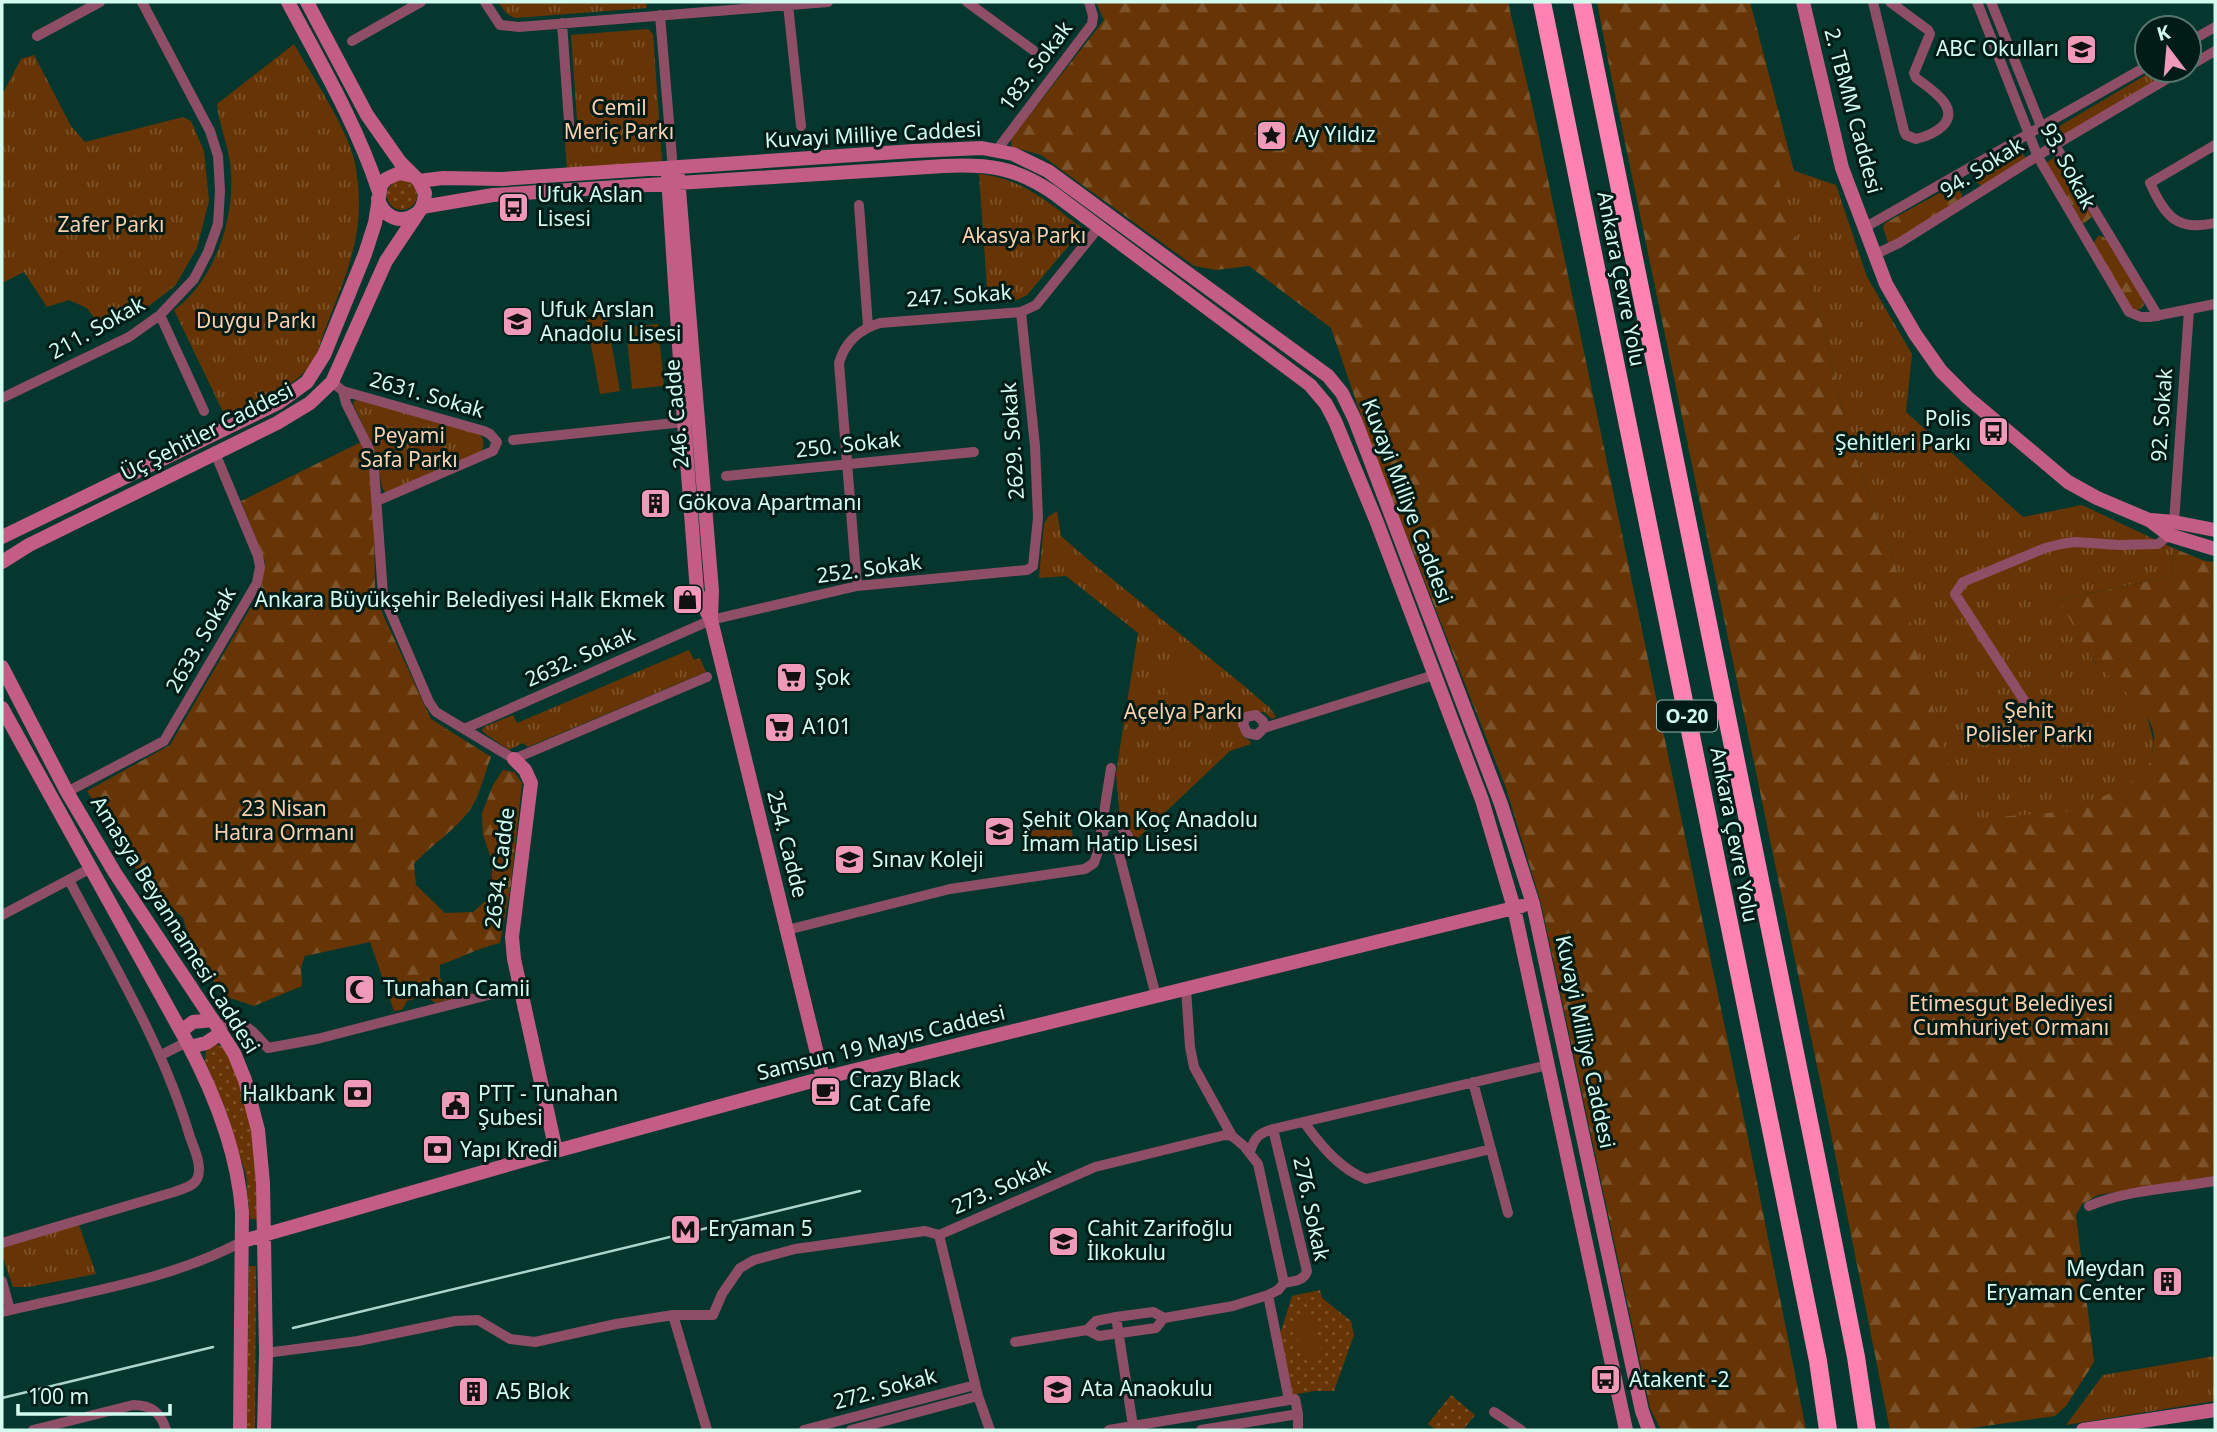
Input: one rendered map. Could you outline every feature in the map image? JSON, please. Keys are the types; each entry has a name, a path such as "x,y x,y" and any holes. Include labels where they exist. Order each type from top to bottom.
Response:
{"highway":[{"name":"Ankara Çevre Yolu","path":"1542,2 1812,1334 1828,1430"},
{"name":"Ankara Çevre Yolu","path":"1582,2 1816,1156 1856,1357 1867,1430"}],"main road":[{"path":"288,2 353,125 368,158 385,212 397,219 405,219 420,210 425,194 367,115 307,2"},
{"name":"2. TBMM Caddesi","path":"1803,2 1842,168 1874,255 1894,302 1941,371 2068,482 2096,498 2172,528 2215,549"},
{"name":"Kuvayi Milliye Caddesi","path":"416,179 502,179 672,165 914,151 982,148 997,150 1048,171 1318,367 1338,386 1349,406 1501,804 1533,904 1642,1411 1649,1430"},
{"path":"672,165 674,184"},
{"name":"Kuvayi Milliye Caddesi","path":"420,210 493,195 987,165 1015,171 1034,180 1298,374 1326,404 1335,421 1371,508 1482,800 1514,908 1626,1430"},
{"path":"378,196 381,185 392,175 406,174 416,179"},
{"name":"246. Cadde","path":"674,184 684,422 697,592 711,620"},
{"name":"246. Cadde","path":"674,184 712,591 711,620"},
{"name":"Üç Şehitler Caddesi","path":"2,537 278,403 307,382 324,355 365,254 375,223 378,196"},
{"name":"Üç Şehitler Caddesi","path":"2,562 29,545 277,423 337,386 386,261 420,210"},
{"path":"1219,315 1229,303"},
{"name":"2. TBMM Caddesi","path":"2172,528 2215,530"},
{"name":"254. Cadde","path":"711,620 823,1078"},
{"name":"Amasya Beyannamesi Caddesi","path":"2,667 67,792 115,873 234,1053 246,1080 253,1107 263,1183 266,1353 264,1430"},
{"name":"Amasya Beyannamesi Caddesi","path":"2,708 186,1040 216,1106 234,1157 241,1187 243,1241 240,1430"},
{"name":"2634. Cadde","path":"514,759 525,770 531,783 512,937 519,988 556,1152"},
{"name":"Samsun 19 Mayıs Caddesi","path":"243,1241 823,1078 1533,904"},
{"path":"193,1022 217,1026 206,1043 186,1040 193,1022"},
{"path":"2082,1430 2215,1410"}],"street":[{"path":"37,36 100,2"},
{"name":"211. Sokak","path":"2,398 129,337 160,316 194,279 218,224 218,156 210,131 142,2"},
{"path":"352,41 421,2"},
{"path":"485,2 500,25 519,27 828,2"},
{"path":"967,2 1033,50"},
{"name":"183. Sokak","path":"997,150 1093,21 1089,2"},
{"path":"1873,2 1904,131 1906,135 1916,139 1942,128 1947,122 1948,110 1944,102 1916,78 1914,73 1930,34 1890,2"},
{"name":"93. Sokak","path":"1977,2 2038,157 2129,312 2141,317 2158,316 2215,304"},
{"name":"93. Sokak","path":"1991,2 2041,126 2158,316"},
{"path":"788,5 801,126"},
{"path":"660,15 672,165"},
{"path":"562,23 570,136"},
{"name":"94. Sokak","path":"1864,228 2133,74"},
{"name":"94. Sokak","path":"1874,255 1899,243 2158,84"},
{"path":"2215,145 2150,183 2164,209 2176,221 2191,225 2215,223"},
{"path":"857,586 839,363 850,340 868,326 859,205"},
{"name":"247. Sokak","path":"868,326 896,320 1021,312 1036,305 1100,227"},
{"path":"2086,238 2103,227"},
{"name":"92. Sokak","path":"2172,528 2189,310"},
{"name":"2629. Sokak","path":"1021,312 1035,446 1038,518 1033,566"},
{"path":"160,316 204,411"},
{"path":"337,386 369,449 376,483 383,595 436,712 514,759 707,677"},
{"name":"2631. Sokak","path":"337,386 490,433 497,442 493,451 377,501"},
{"path":"513,440 684,422"},
{"name":"250. Sokak","path":"726,476 974,452"},
{"name":"2633. Sokak","path":"67,792 164,741 257,583 260,566 258,556 215,453"},
{"path":"2027,705 1955,594 1963,582 2061,544 2158,544 2172,528"},
{"name":"252. Sokak","path":"711,620 857,586 1027,570 1033,566"},
{"name":"2632. Sokak","path":"464,729 711,620"},
{"path":"1264,728 1434,675"},
{"path":"787,930 950,889 1085,869 1094,863 1111,768"},
{"path":"1111,824 1116,824 1124,828 1128,840 1123,848 1111,850 1104,845 1101,833 1111,824"},
{"path":"1118,850 1156,996"},
{"path":"2,915 91,868"},
{"path":"2,1243 174,1192 189,1186 197,1179 197,1160 186,1122 161,1055 69,880"},
{"path":"217,1026 241,1024 248,1027 268,1048 317,1039 519,988"},
{"name":"276. Sokak","path":"1186,989 1194,1067 1232,1136 1250,1152 1258,1164 1284,1283"},
{"path":"161,1055 186,1040"},
{"path":"1250,1152 1256,1137 1262,1132 1548,1065"},
{"path":"1473,1082 1508,1213"},
{"path":"1304,1122 1321,1147 1357,1176 1366,1179 1491,1149"},
{"name":"276. Sokak","path":"1164,1318 1234,1306 1268,1295 1284,1283 1305,1276 1307,1271 1273,1129"},
{"name":"273. Sokak","path":"990,1430 975,1385 939,1235 1095,1167 1225,1135 1232,1136"},
{"path":"2089,1206 2120,1196 2215,1181"},
{"path":"266,1353 358,1341 455,1321 478,1320 510,1339 535,1342 616,1324 673,1315 713,1315 722,1294 740,1268 754,1259 795,1249 925,1231 939,1235"},
{"path":"2,1281 6,1311 132,1283 216,1256 243,1241"},
{"path":"1268,1295 1292,1399 1298,1414 1298,1430"},
{"path":"1015,1342 1087,1330 1096,1321 1153,1311 1164,1318 1156,1328 1118,1334 1099,1336 1087,1330"},
{"path":"673,1315 707,1430"},
{"path":"1116,1317 1133,1426"},
{"name":"272. Sokak","path":"804,1430 975,1385"},
{"name":"272. Sokak","path":"851,1430 889,1425 978,1396"},
{"path":"1109,1430 1292,1399"},
{"path":"33,1430 133,1405 142,1405 157,1412 166,1430"},
{"path":"885,1409 889,1425"},
{"path":"1494,1412 1514,1428"},
{"path":"1200,1430 1298,1414"}],"green space":[{"path":"498,2 646,2 647,8 515,18 507,14"},
{"path":"1096,2 1508,2 1536,122 1753,1162 1806,1430 1661,1430 1650,1408 1541,903 1506,788 1373,450 1331,328 1249,266 1216,270 1194,266 1041,155 1012,147 1011,139 1104,20"},
{"name":"Etimesgut Belediyesi Cumhuriyet Ormanı","path":"1597,2 1750,2 1794,171 1775,165 1824,331 1850,442 1895,565 2147,767 2154,749 2154,733 2149,719 2094,661 2059,600 2171,576 2173,548 2205,561 2215,562 2215,1176 2098,1195 2082,1204 2076,1215 2094,1361 2066,1406 2055,1416 1958,1430 1890,1430"},
{"name":"Cemil Meriç Parkı","path":"648,29 653,34 662,161 567,169 565,143 578,133 571,35"},
{"name":"Duygu Parkı","path":"294,44 351,149 359,207 354,246 343,283 311,364 283,389 226,418 174,310 202,281 221,244 227,223 230,162 217,104"},
{"name":"Zafer Parkı","path":"34,55 71,126 85,142 183,117 191,121 204,151 209,201 197,248 175,286 133,318 104,332 87,308 69,300 47,307 24,272 2,283 2,95 21,59"},
{"path":"2133,82 2153,84 2064,135 2058,127"},
{"path":"2018,148 2026,158 1982,186 1976,182 1973,174 1975,171"},
{"path":"2055,157 2093,216 2083,224 2046,163"},
{"name":"Şehit Polisler Parkı","path":"1774,164 1836,185 1867,277 1912,354 1906,412 2023,517 2082,505 2173,548 2171,576 2059,600 2094,662 2146,712 2154,743 2151,760 2126,786 2071,811 1963,820 1895,565 1850,442 1824,331"},
{"name":"Akasya Parkı","path":"979,174 995,176 1023,187 1083,229 1027,295 1012,302 988,303"},
{"path":"402,180 413,184 417,195 413,206 402,210 391,206 387,195 391,184"},
{"path":"1954,185 1962,198 1897,240 1888,243 1883,227 1885,223"},
{"path":"2098,236 2106,239 2142,298 2144,305 2140,309 2133,311 2093,244"},
{"path":"606,313 620,391 600,394 586,317"},
{"path":"658,324 664,386 632,389 626,327"},
{"name":"Peyami Safa Parkı","path":"357,400 480,434 484,443 481,452 391,493 385,492 376,453 353,404"},
{"name":"23 Nisan Hatıra Ormanı","path":"361,442 373,484 375,593 380,608 431,719 491,757 473,805 453,829 414,864 416,885 445,913 473,912 492,895 492,861 483,835 482,813 493,785 503,770 514,772 522,783 511,884 500,943 440,965 440,977 450,995 470,991 473,995 435,1003 426,996 407,1001 402,1010 394,1011 370,942 305,956 301,967 302,986 254,1006 224,996 194,954 183,918 141,877 87,791 170,745 261,590 265,562 241,501"},
{"name":"Açelya Parkı","path":"1057,511 1061,536 1243,685 1271,709 1276,717 1272,719 1264,712 1250,712 1239,722 1243,737 1251,744 1230,751 1132,841 1127,828 1120,820 1116,773 1138,633 1066,576 1039,577 1044,524 1048,517"},
{"path":"689,650 694,660 700,658 706,672 528,747 523,743 509,750 483,732 482,729 486,726 513,715 517,723"},
{"path":"1191,669 1196,711 1170,713 1165,672"},
{"path":"1071,824 1074,845 1033,852 1029,831"},
{"path":"216,1044 229,1056 247,1109 255,1164 257,1219 250,1219 246,1175 226,1111 205,1061 206,1050"},
{"path":"78,1222 96,1274 28,1287 13,1287 2,1255 2,1247"},
{"path":"249,1266 256,1266 255,1430 247,1430"},
{"path":"1320,1290 1322,1298 1351,1321 1354,1335 1334,1391 1292,1395 1280,1334 1292,1296"},
{"path":"1314,1315 1322,1355 1302,1359 1293,1319"},
{"path":"2215,1356 2215,1401 2066,1425 2103,1375"},
{"path":"1451,1395 1475,1415 1463,1430 1436,1430 1428,1424"}],"railway":[{"path":"293,1328 860,1191"},
{"path":"2,1398 213,1347"}],"place":[{"name":"ABC Okulları","path":"2082,49"},
{"name":"Ay Yıldız","path":"1272,135"},
{"name":"Ufuk Aslan Lisesi","path":"514,207"},
{"name":"Ufuk Arslan Anadolu Lisesi","path":"517,322"},
{"name":"Polis Şehitleri Parkı","path":"1994,431"},
{"name":"Gökova Apartmanı","path":"655,503"},
{"name":"Ankara Büyükşehir Belediyesi Halk Ekmek","path":"688,600"},
{"name":"Şok","path":"792,678"},
{"name":"A101","path":"779,727"},
{"name":"Şehit Okan Koç Anadolu İmam Hatip Lisesi","path":"999,832"},
{"name":"Sınav Koleji","path":"849,860"},
{"name":"Tunahan Camii","path":"360,989"},
{"name":"Crazy Black Cat Cafe","path":"826,1092"},
{"name":"Halkbank","path":"358,1094"},
{"name":"PTT - Tunahan Şubesi","path":"455,1106"},
{"name":"Yapı Kredi","path":"437,1150"},
{"name":"Eryaman 5","path":"685,1229"},
{"name":"Cahit Zarifoğlu İlkokulu","path":"1064,1241"},
{"name":"Meydan Eryaman Center","path":"2168,1281"},
{"name":"Atakent -2","path":"1606,1380"},
{"name":"Ata Anaokulu","path":"1058,1389"},
{"name":"A5 Blok","path":"473,1392"}]}
